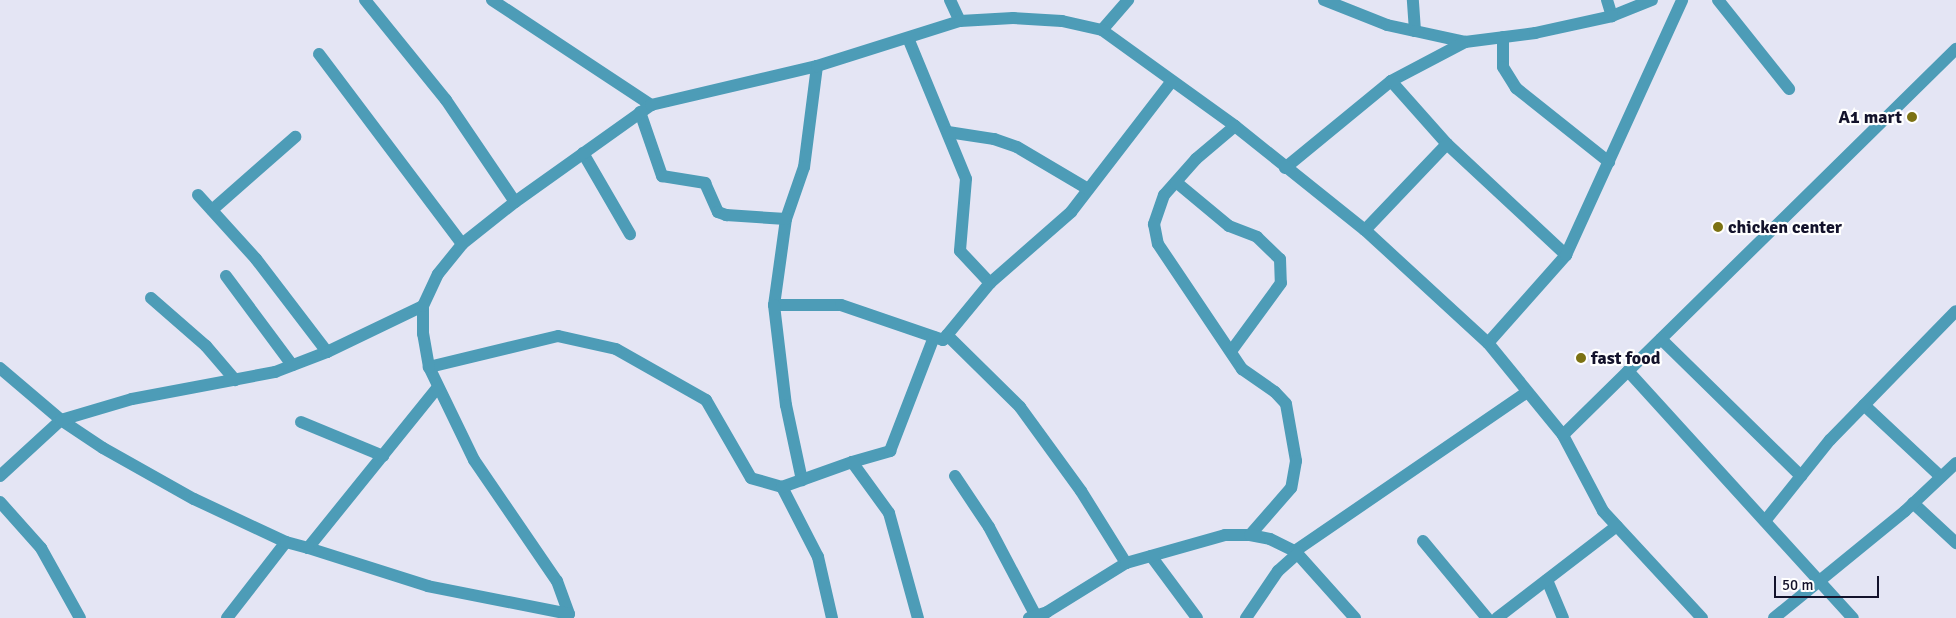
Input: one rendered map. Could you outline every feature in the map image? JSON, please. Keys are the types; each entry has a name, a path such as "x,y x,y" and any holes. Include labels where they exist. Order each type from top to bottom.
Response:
{"street":[{"path":"365,0 446,100 515,202"},
{"path":"492,0 645,109 662,176 705,183 718,212 726,215 786,219"},
{"path":"950,0 960,21"},
{"path":"1102,30 1128,0"},
{"path":"1324,0 1387,24 1465,42 1503,37 1612,16 1652,0"},
{"path":"1413,0 1415,31"},
{"path":"1607,0 1612,16"},
{"path":"1488,343 1566,255 1682,0"},
{"path":"1718,0 1789,89"},
{"path":"572,616 557,581 474,460 437,388 429,367 423,334 423,306 438,274 462,244 515,202 645,109 817,66 960,21 1013,18 1062,21 1102,30 1171,82 1235,126 1285,168 1365,230 1488,343 1563,435 1603,511 1702,618"},
{"path":"1503,37 1503,67 1516,88 1609,162"},
{"path":"908,38 966,179 960,251 990,283"},
{"path":"1285,168 1391,81 1465,42"},
{"path":"1563,435 1956,49"},
{"path":"319,54 462,244"},
{"path":"802,480 786,405 774,305 786,219 804,166 817,66"},
{"path":"1391,81 1447,144 1566,255"},
{"path":"774,305 841,304 942,340 990,283 1071,212 1171,82"},
{"path":"1235,126 1176,182 1158,207 1154,224 1158,244 1232,350 1242,369 1275,392 1286,404 1296,461 1291,488 1250,535"},
{"path":"948,132 994,139 1017,148 1088,189"},
{"path":"212,210 295,137"},
{"path":"1365,230 1447,144"},
{"path":"583,153 630,234"},
{"path":"1176,182 1229,226 1257,237 1280,259 1281,283 1232,350"},
{"path":"198,194 256,258 327,352"},
{"path":"226,276 292,365"},
{"path":"151,298 206,346 235,380"},
{"path":"0,476 61,420 132,398 235,380 292,365 327,352 423,306"},
{"path":"1765,521 1801,476 1864,405 1956,311"},
{"path":"947,335 1020,407 1081,491 1126,563"},
{"path":"429,367 558,336 616,349 706,400 751,478 782,487 852,462 890,451 934,338"},
{"path":"1661,339 1801,476"},
{"path":"0,368 61,420 103,448 194,499 286,542 428,586 572,616"},
{"path":"1628,371 1854,618"},
{"path":"308,548 437,388"},
{"path":"1246,618 1278,571 1296,552 1528,392"},
{"path":"1864,405 1941,477"},
{"path":"301,422 382,456"},
{"path":"852,462 890,513 918,618"},
{"path":"1774,618 1821,582 1913,503 1956,462"},
{"path":"955,476 989,527 1042,616 1126,563 1224,535 1250,535 1270,539 1296,552 1355,618"},
{"path":"782,487 818,557 832,618"},
{"path":"0,502 41,548 80,618"},
{"path":"1913,503 1956,543"},
{"path":"1497,618 1617,526"},
{"path":"1423,540 1487,618"},
{"path":"227,618 286,542"},
{"path":"1151,556 1197,618"},
{"path":"1547,580 1564,618"}],"place":[{"name":"A1 mart","path":"1912,117"},
{"name":"chicken center","path":"1718,227"},
{"name":"fast food","path":"1581,358"}]}
